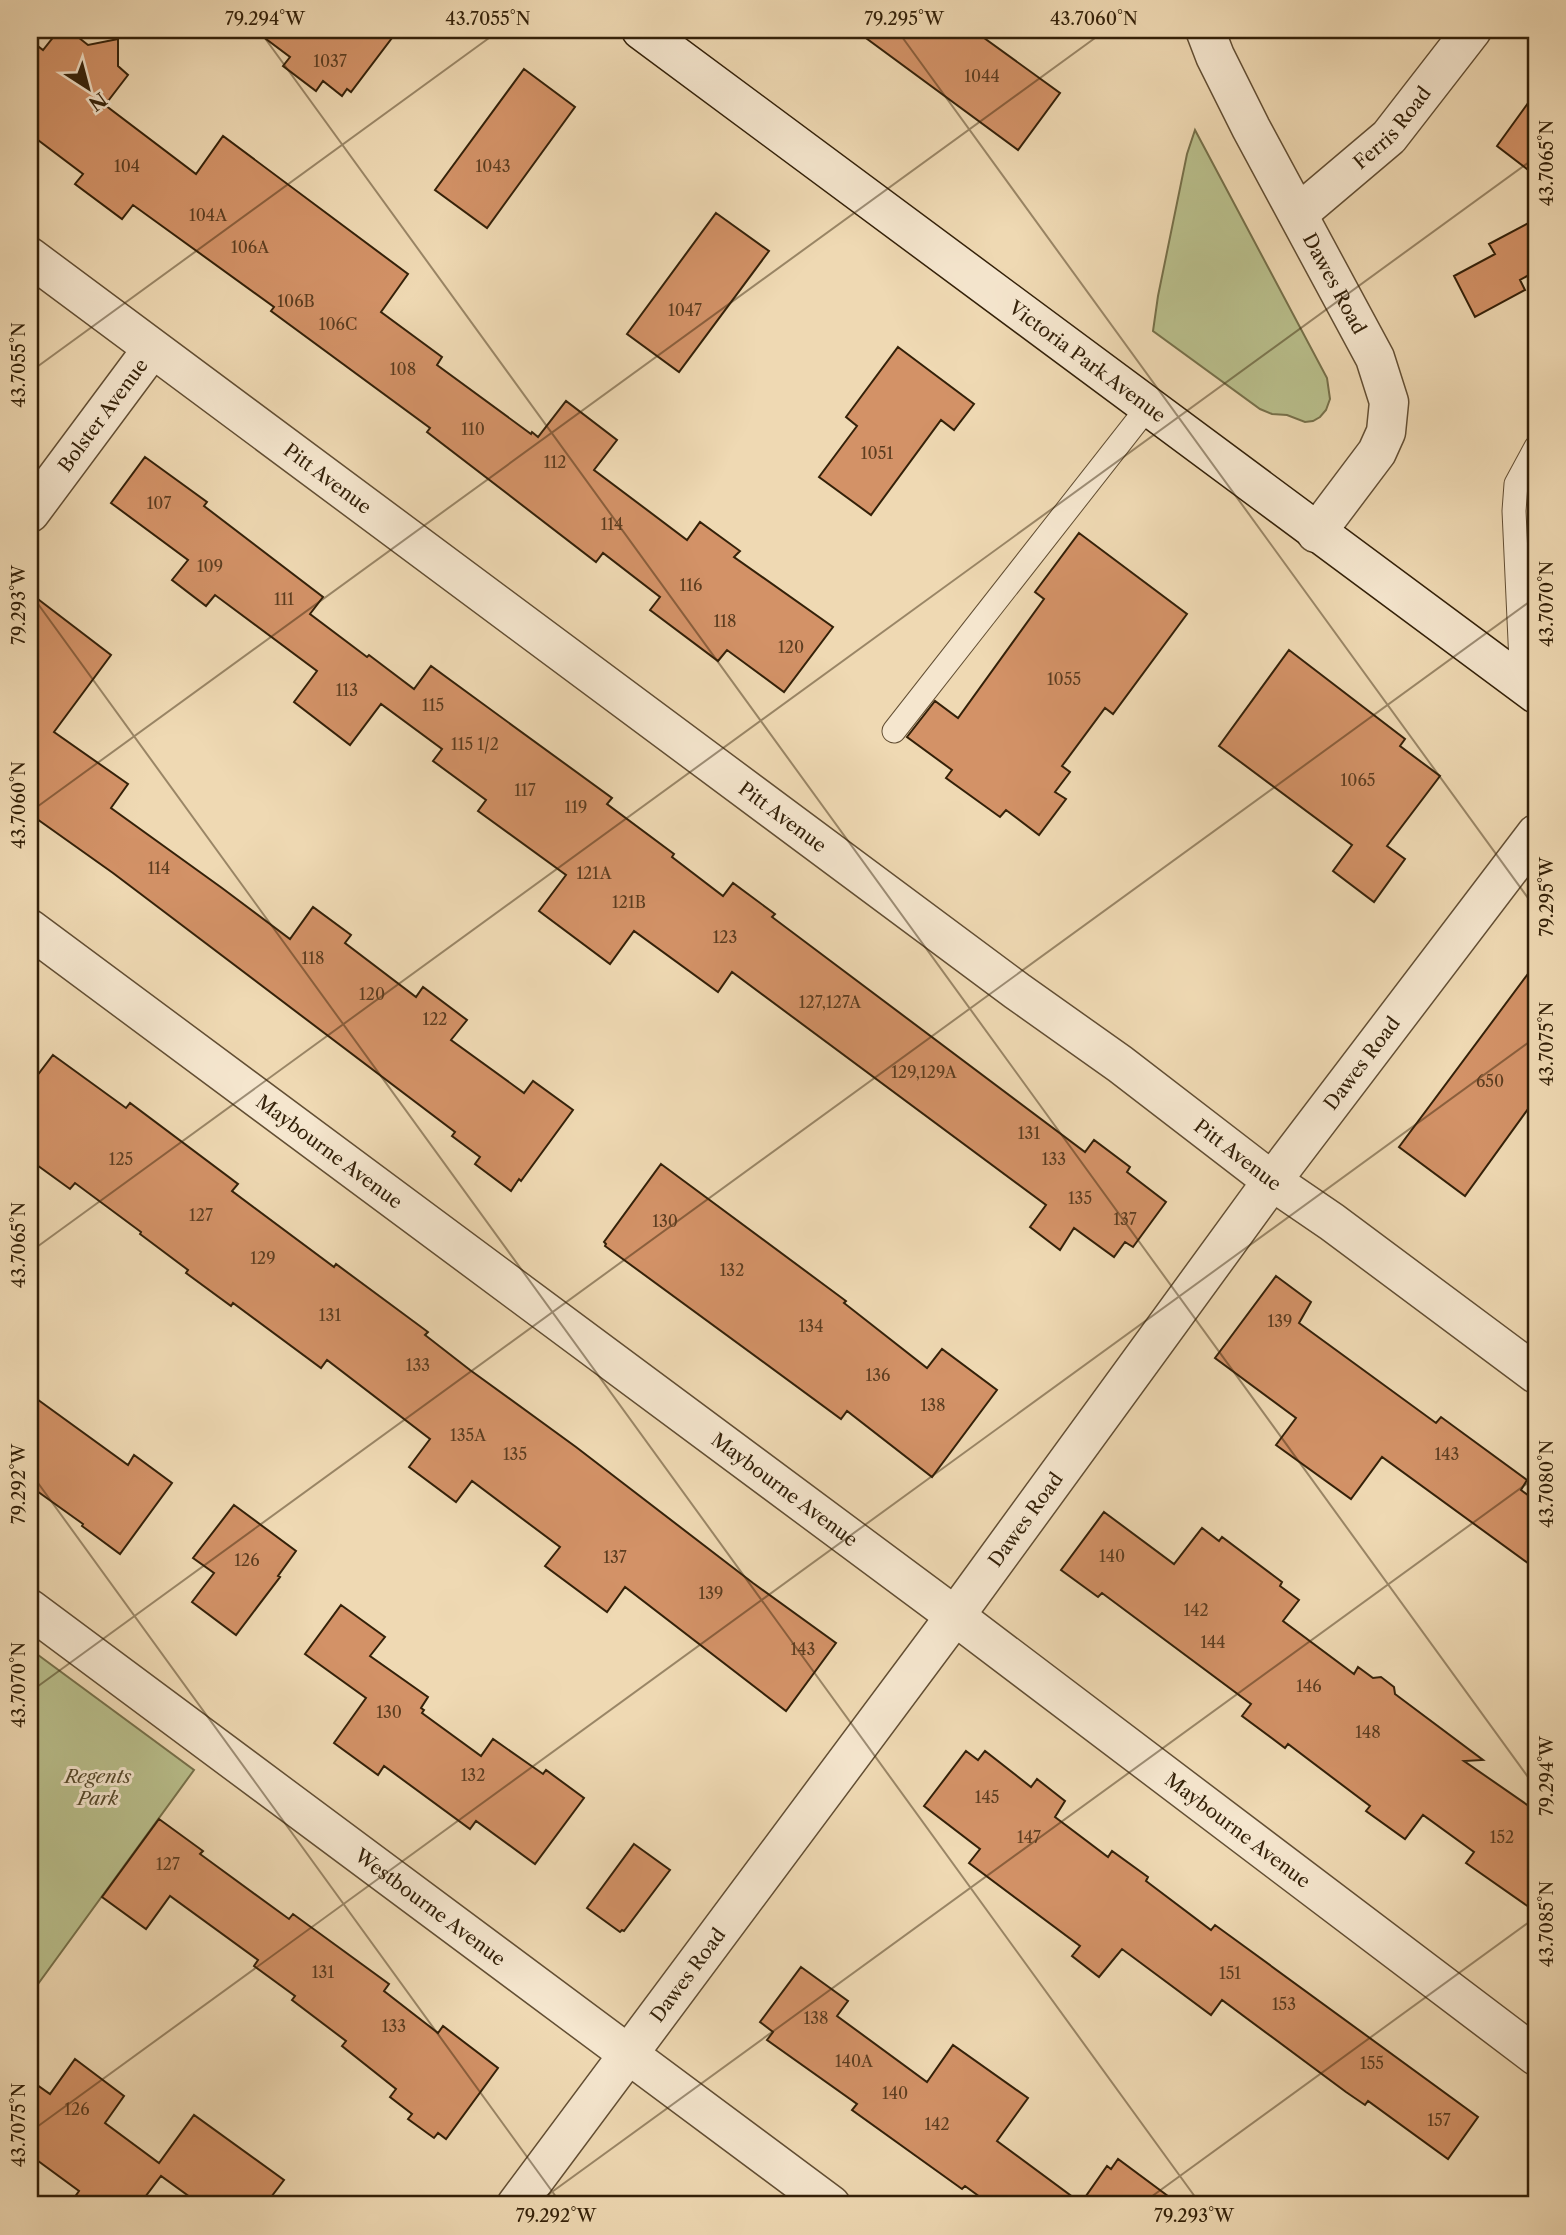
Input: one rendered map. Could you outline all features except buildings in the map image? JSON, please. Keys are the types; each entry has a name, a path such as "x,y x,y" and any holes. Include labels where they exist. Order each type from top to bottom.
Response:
{"street":[{"name":"Victoria Park Avenue","path":"641,30 1529,689"},
{"name":"Dawes Road","path":"1205,30 1251,128 1376,358 1389,402 1386,432 1377,452 1316,533"},
{"name":"Ferris Road","path":"1298,214 1390,137 1472,30"},
{"name":"Pitt Avenue","path":"30,257 1017,991 1120,1064 1272,1181 1343,1230 1536,1374"},
{"name":"Bolster Avenue","path":"30,513 152,349"},
{"name":"Dawes Road","path":"516,2205 955,1616 1272,1181 1536,834"},
{"name":"Maybourne Avenue","path":"30,929 955,1616 1536,2056"},
{"name":"Westbourne Avenue","path":"30,1609 831,2205"}],"lane":[{"path":"894,731 1148,408"},
{"path":"1529,689 1514,511 1516,484 1536,447"}],"green space":[{"path":"1195,130 1327,378 1330,399 1326,410 1313,421 1305,422 1260,409 1153,331 1187,154"},
{"name":"Regents Park","path":"30,1649 194,1770 30,1995"}]}
